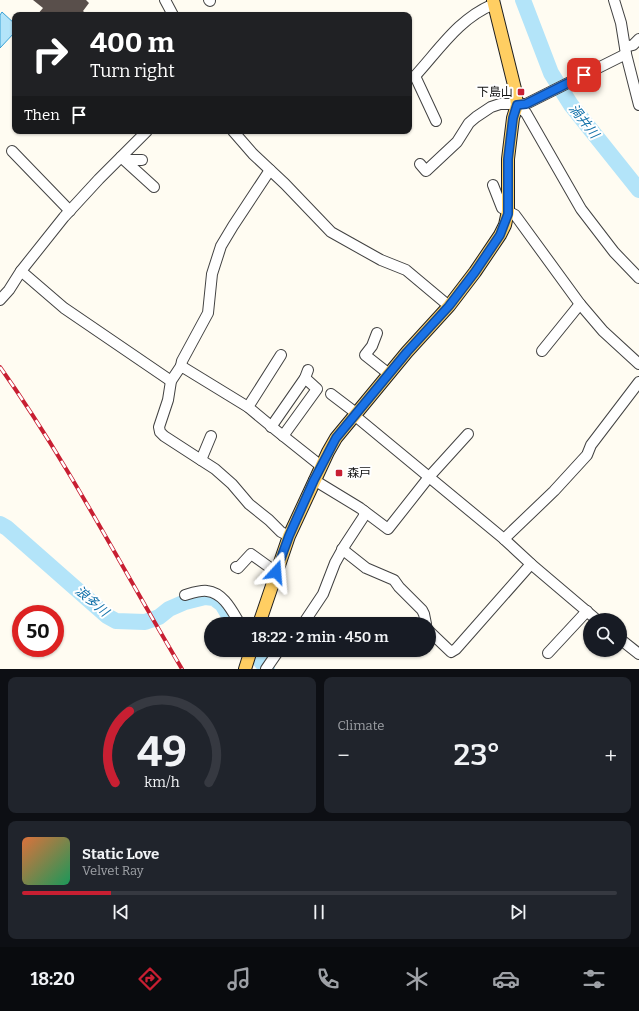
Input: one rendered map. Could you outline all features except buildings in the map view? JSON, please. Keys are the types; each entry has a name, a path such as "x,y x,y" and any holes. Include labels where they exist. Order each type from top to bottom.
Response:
{"main road":[{"path":"261,617 289,536 314,480 336,438 407,352 449,306 475,272 505,225 508,211 508,159 513,118 521,104 515,89 493,2"},
{"path":"245,669 249,657"}],"street":[{"path":"165,0 171,12"},
{"path":"614,0 621,23 639,105"},
{"path":"436,121 415,76 448,37 493,2"},
{"path":"420,164 426,171 457,142 469,124 476,117 491,107 500,104 521,104 584,75 626,50 639,39"},
{"path":"521,104 581,209 614,252 639,278"},
{"path":"0,300 9,290 21,271 70,211 123,158 144,134"},
{"path":"235,134 252,154 309,208 331,232 381,260 406,270 449,306"},
{"path":"12,151 70,211"},
{"path":"123,158 142,160"},
{"path":"123,158 154,187"},
{"path":"270,170 221,246 212,274 208,312 181,366 171,381 168,400 159,427 160,432 164,436 215,469 232,484 249,504 281,532 289,536"},
{"path":"493,185 502,208 518,219 580,304 603,331 639,364"},
{"path":"21,271 64,308 171,381"},
{"path":"542,351 580,304"},
{"path":"377,333 372,346 366,355 389,374"},
{"path":"248,407 281,355"},
{"path":"181,366 248,407 271,427 322,466"},
{"path":"271,427 307,374 317,389 283,436"},
{"path":"504,539 588,455 591,445 639,382"},
{"path":"331,394 504,539 588,613"},
{"path":"314,480 360,508 388,529 429,477 468,434"},
{"path":"201,460 211,436"},
{"path":"308,617 323,594 335,563 342,549 364,516 364,511"},
{"path":"342,549 366,568 394,580 422,610 424,617"},
{"path":"236,567 238,568 251,554 276,572"},
{"path":"436,638 451,652 456,649 531,564"},
{"path":"185,594 206,590 215,593 224,599 236,617"},
{"path":"548,653 586,611"},
{"path":"627,645 639,654"},
{"path":"267,667 274,657"}],"water":[{"path":"2,12 12,21 12,35 0,48 0,15"}],"waterway":[{"name":"渦井川","path":"523,0 551,73 571,105 639,190"},
{"name":"浪多川","path":"0,524 7,528 107,616 116,621 145,622 159,617 169,609 185,602 205,597 214,598 222,604 230,617"},
{"name":"浪多川","path":"258,657 267,669"}],"railway":[{"path":"0,367 25,403 72,478 182,669"}],"place":[{"name":"下島山","path":"521,92"},
{"name":"森戸","path":"339,473"}],"route":[{"path":"276,572 289,536 314,480 336,438 345,425 377,390 407,352 449,306 475,272 500,235 508,214 508,159 513,118 517,105 526,104 584,75"}]}
